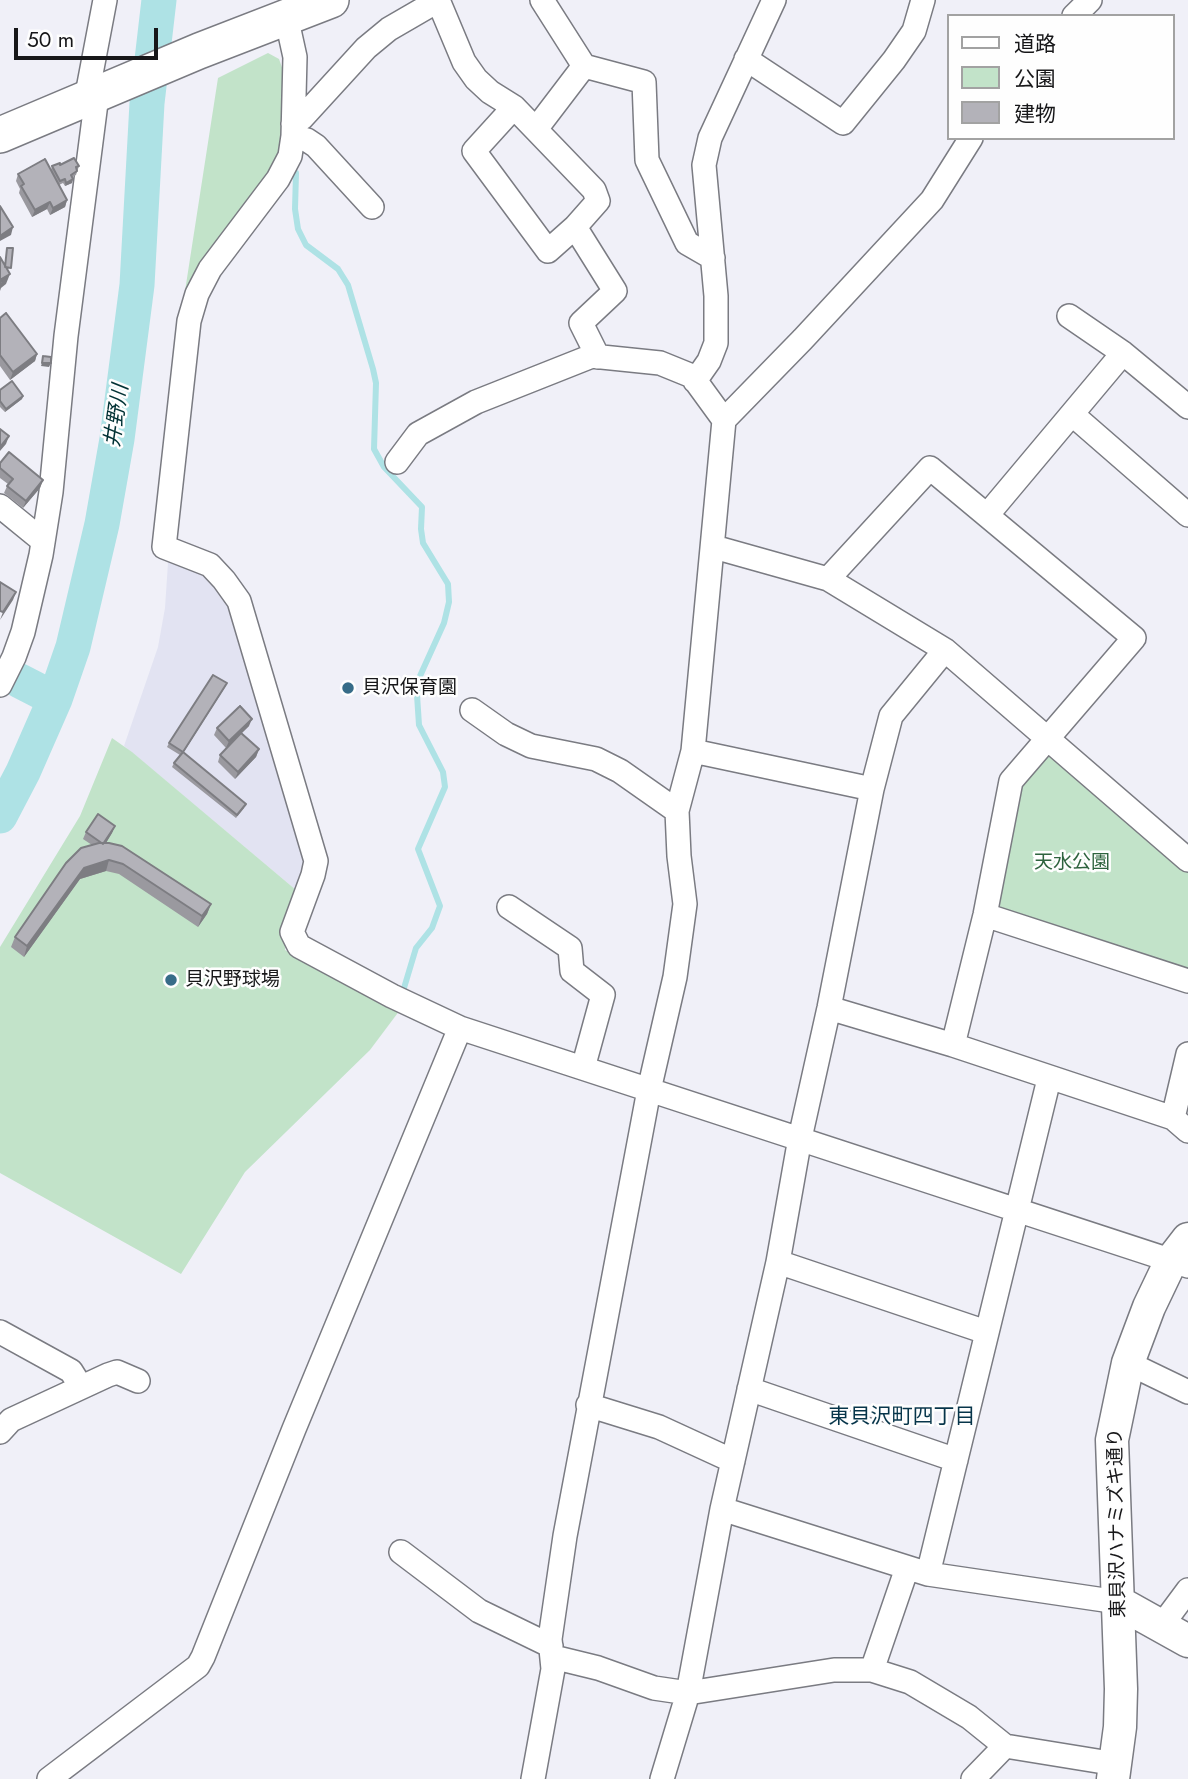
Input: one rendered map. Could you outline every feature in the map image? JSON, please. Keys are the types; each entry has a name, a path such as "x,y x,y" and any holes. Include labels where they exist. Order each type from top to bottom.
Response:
{"main road":[{"path":"0,134 199,51 331,0"}],"street":[{"path":"0,685 14,657 32,598 51,492 104,0"},
{"path":"293,130 366,48 389,29 438,0 464,62 477,79 514,107 594,190 598,201 575,227 548,251 474,151 514,107"},
{"path":"542,0 584,66 644,82 647,160 687,243 713,258"},
{"path":"695,381 709,361 716,343 716,296 704,165 709,138 774,0"},
{"path":"746,59 843,123 914,31 923,0"},
{"path":"1076,14 1090,0"},
{"path":"286,16 295,57 293,130 289,156 278,179 210,269 197,294 189,321 164,547 210,565 239,601 316,860 292,932 299,946 392,996 460,1028 1016,1210 1182,1256"},
{"path":"536,129 584,66"},
{"path":"293,130 316,146 372,207"},
{"path":"533,1779 553,1669 550,1639 565,1536 649,1090 674,977 685,904 677,811 693,751 724,421 932,200 970,140"},
{"path":"575,227 615,291 581,323 598,357"},
{"path":"1069,316 1123,353 1188,407"},
{"path":"988,514 1123,353"},
{"path":"397,462 418,434 476,402 592,356 660,363 692,376 724,421"},
{"path":"1073,415 1188,515"},
{"path":"828,579 930,468 1134,638 1011,781 985,915 953,1045"},
{"path":"0,506 43,541"},
{"path":"713,547 828,579 945,650 1188,860"},
{"path":"662,1779 688,1693 722,1509 778,1262 800,1138 829,1008 872,789 891,716 945,650"},
{"path":"472,710 506,734 531,746 596,758 620,771 677,811"},
{"path":"693,751 872,789"},
{"path":"509,907 570,948 572,971 603,995 583,1068"},
{"path":"985,915 1188,981"},
{"path":"829,1008 953,1045 1181,1125 1188,1054"},
{"path":"49,1779 198,1666 203,1657 460,1028"},
{"path":"872,1670 918,1571 956,1460 1049,1079"},
{"name":"東貝沢ハナミズキ通り","path":"1114,1772 1121,1689 1112,1440 1128,1363 1149,1307 1182,1256"},
{"path":"778,1262 986,1332"},
{"path":"0,1332 71,1371 81,1388"},
{"path":"1128,1363 1188,1392"},
{"path":"0,1432 11,1419 117,1372 138,1381"},
{"path":"749,1389 956,1460"},
{"path":"588,1405 659,1427 733,1461"},
{"path":"722,1509 918,1571 1118,1602 1175,1633 1188,1590"},
{"path":"401,1552 479,1611 552,1651 654,1688 688,1693 834,1670 872,1670 910,1682 969,1717 1005,1746 1114,1772"},
{"path":"973,1779 1005,1746"}],"shaded area":[{"path":"171,558 210,574 227,591 310,860 296,890 124,746 158,647 165,608 168,563"}],"green space":[{"path":"268,53 279,59 285,76 285,131 278,163 191,290 185,291 218,78"},
{"name":"貝沢野球場","path":"112,738 296,890 285,950 400,1010 370,1050 245,1172 181,1274 0,1173 0,947 80,816"},
{"name":"天水公園","path":"1045,754 1051,754 1188,872 1188,973 998,911 993,902 1016,793"}],"building":[{"path":"74,158 79,166 71,175 73,179 66,183 65,179 60,181 52,166"},
{"path":"45,159 67,200 53,208 50,202 35,210 21,186 24,184 18,174"},
{"path":"0,206 13,227 0,236"},
{"path":"7,248 13,248 11,268 5,267"},
{"path":"0,257 10,274 0,280"},
{"path":"6,313 37,354 13,372 0,355 0,318"},
{"path":"43,356 51,357 51,363 42,363"},
{"path":"12,381 23,396 6,409 0,401 0,390"},
{"path":"0,429 9,436 0,447"},
{"path":"9,452 43,480 26,501 7,486 13,479 0,468 0,463"},
{"path":"0,582 16,592 3,612 0,611"},
{"path":"213,675 227,683 183,752 169,743"},
{"path":"240,706 252,719 229,741 217,728"},
{"path":"241,733 259,749 238,772 220,755"},
{"path":"183,752 246,804 237,815 174,763"},
{"path":"98,814 115,826 103,844 86,832"},
{"path":"99,843 122,846 211,904 202,916 123,864 109,860 84,868 27,946 15,937 66,863 81,848"}],"waterway":[{"name":"井野川","path":"0,816 55,699 73,647 102,524 117,439 137,285 147,103 159,0"},
{"path":"296,173 295,209 298,229 306,245 338,269 348,285 373,369 376,383 374,449 384,467 422,507 423,543 448,584 449,602 444,623 420,676 417,695 419,725 443,772 445,787 418,849 440,906 432,928 416,948 404,988"},
{"path":"20,681 55,699"}],"place":[{"name":"貝沢保育園","path":"348,688"},
{"name":"貝沢野球場","path":"171,980"}],"district":[{"name":"東貝沢町四丁目","path":"902,1418"}]}
